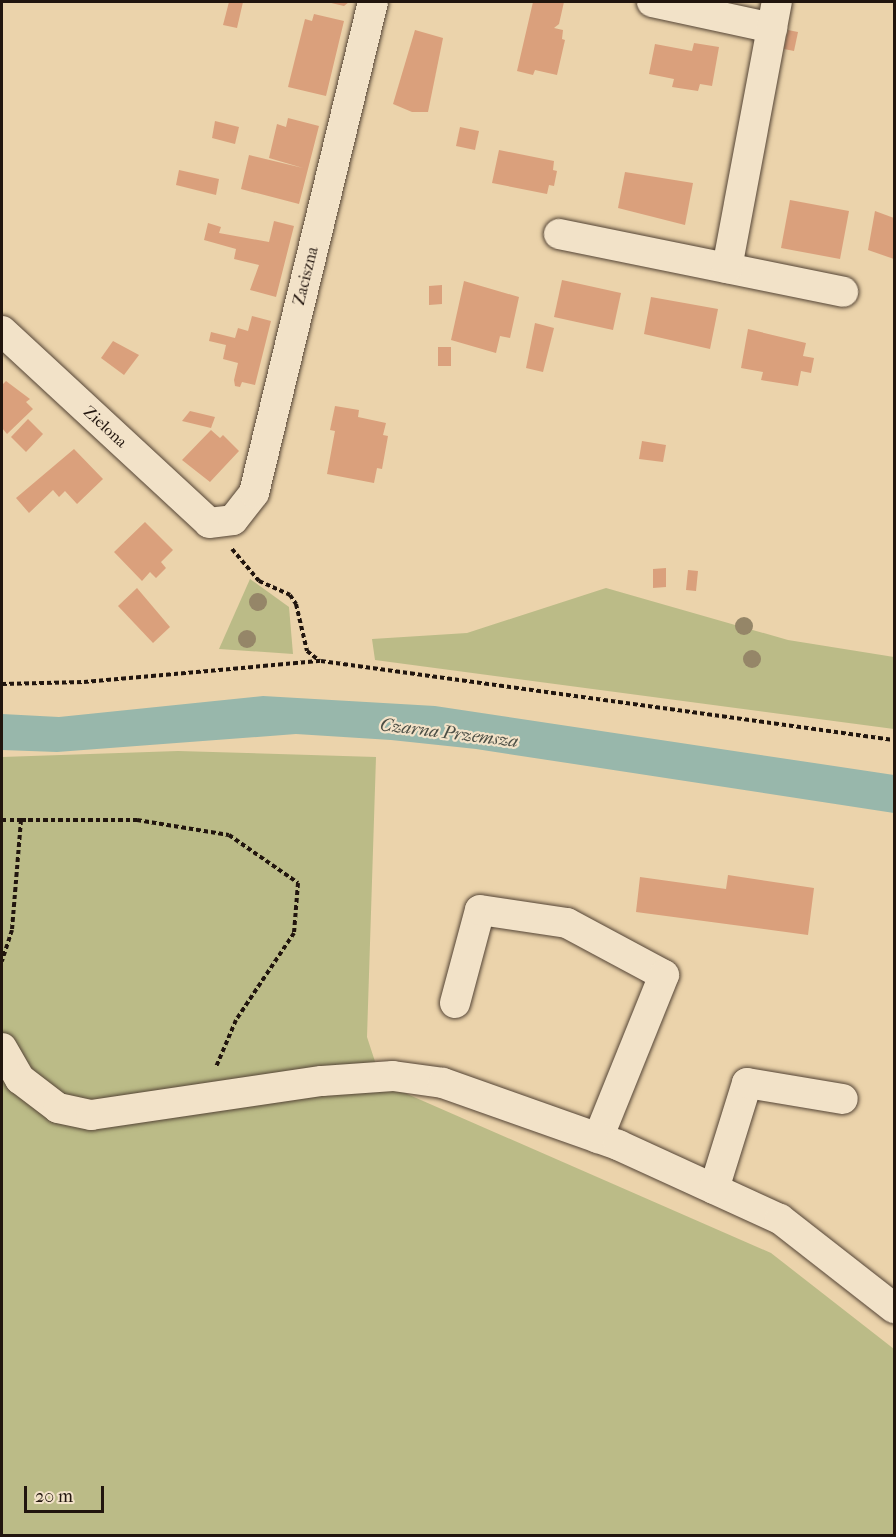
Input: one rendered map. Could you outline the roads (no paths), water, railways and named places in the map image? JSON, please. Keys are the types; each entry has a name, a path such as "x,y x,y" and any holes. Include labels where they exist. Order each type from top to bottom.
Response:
{"street":[{"name":"Zaciszna","path":"209,523 233,520 254,493 373,2"},
{"path":"652,2 774,15 727,268"},
{"path":"560,234 843,292"},
{"name":"Zielona","path":"2,331 209,523"},
{"path":"455,1003 480,910 567,923 663,975 598,1138"},
{"path":"2,1048 20,1079 58,1108 91,1115 321,1082 393,1076 443,1083 598,1138 780,1219 894,1308"},
{"path":"714,1189 747,1083 843,1099"}],"water":[{"name":"Czarna Przemsza","path":"263,696 435,706 894,775 894,813 476,749 391,740 296,734 57,752 2,750 2,714 59,717"}]}
